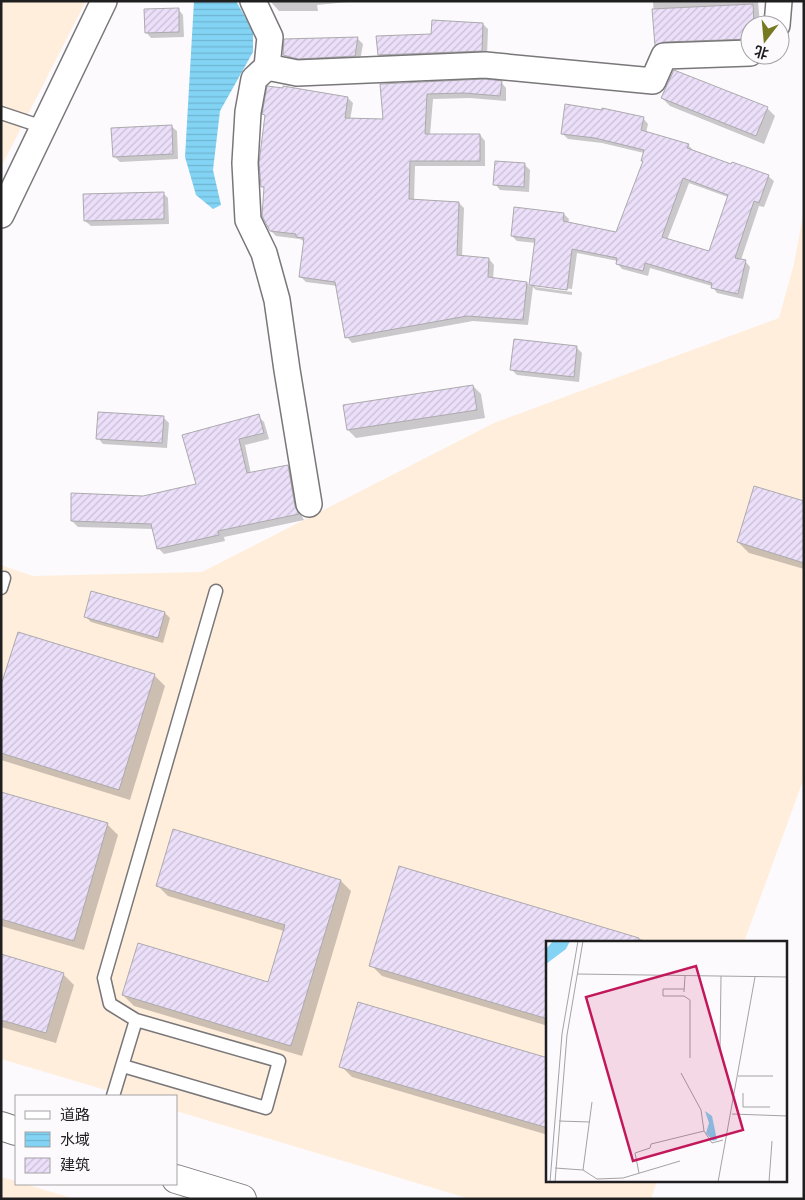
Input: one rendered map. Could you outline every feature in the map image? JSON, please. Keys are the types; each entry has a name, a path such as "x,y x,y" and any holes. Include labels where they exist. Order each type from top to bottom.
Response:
{"street":[{"path":"1,215 104,1"},
{"path":"252,1 270,37 267,67 254,79 248,112 245,163 248,220 264,253 277,300 309,504"},
{"path":"778,15 779,1"},
{"path":"267,67 297,73 485,65 653,81 664,56 740,53"},
{"path":"1,1126 15,1131"},
{"path":"178,1180 242,1199"}],"lane":[{"path":"1,113 43,127"},
{"path":"122,1066 266,1108 279,1061 136,1020 110,1004 104,978 216,590"},
{"path":"113,1095 136,1020"}],"shaded area":[{"path":"1,1 86,1 1,167"},
{"path":"804,210 804,778 744,941 546,941 546,1182 657,1182 651,1199 470,1199 178,1112 178,1095 123,1095 1,1059 1,565 33,576 202,572 494,423 779,318 794,264"},
{"path":"1,1177 15,1181 15,1185 28,1185 75,1199 1,1199"}],"water":[{"path":"194,1 236,1 253,31 253,52 220,111 213,170 221,205 213,209 196,195 185,157"}],"building":[{"path":"753,4 754,15 740,15 740,39 664,42 655,46 652,9"},
{"path":"179,8 179,32 145,33 144,9"},
{"path":"432,20 483,23 482,51 378,55 376,36 431,34"},
{"path":"358,37 355,56 298,59 283,55 284,39"},
{"path":"674,70 768,107 756,136 661,98"},
{"path":"485,79 502,81 500,96 464,93 427,94 425,134 480,134 480,161 410,161 409,199 459,202 457,255 489,258 488,277 527,282 523,320 467,316 345,338 335,282 299,277 304,238 296,237 296,234 270,231 262,216 264,187 261,187 259,163 265,115 262,114 267,86 283,88 283,86 348,97 345,118 383,119 380,84"},
{"path":"565,104 602,110 602,108 644,117 641,130 689,144 687,148 769,175 759,203 754,201 735,258 746,260 738,294 711,288 712,283 645,263 643,271 616,264 617,258 572,249 567,290 529,285 535,239 511,236 514,207 564,213 563,221 616,232 643,161 641,161 644,150 595,138 561,134","holes":["683,178 728,195 709,251 662,237"]},
{"path":"172,125 173,154 113,157 111,128"},
{"path":"495,161 525,163 524,187 493,185"},
{"path":"164,192 164,219 84,221 83,194"},
{"path":"514,339 577,346 574,377 510,370"},
{"path":"473,385 477,410 347,430 343,405"},
{"path":"98,412 164,416 162,443 96,439"},
{"path":"259,414 264,433 239,439 247,473 288,465 295,506 299,514 218,531 219,535 157,549 151,524 71,521 71,493 143,496 196,484 182,435"},
{"path":"754,486 804,501 804,563 737,542"},
{"path":"91,591 165,612 158,638 84,617"},
{"path":"18,632 155,674 119,790 1,753 1,685"},
{"path":"1,792 108,823 74,941 1,919"},
{"path":"173,829 341,880 291,1046 122,995 138,943 268,982 285,925 156,886"},
{"path":"399,866 639,938 638,941 546,941 546,1018 369,966"},
{"path":"1,954 64,973 46,1033 1,1020"},
{"path":"358,1002 546,1057 546,1127 339,1067"}]}
